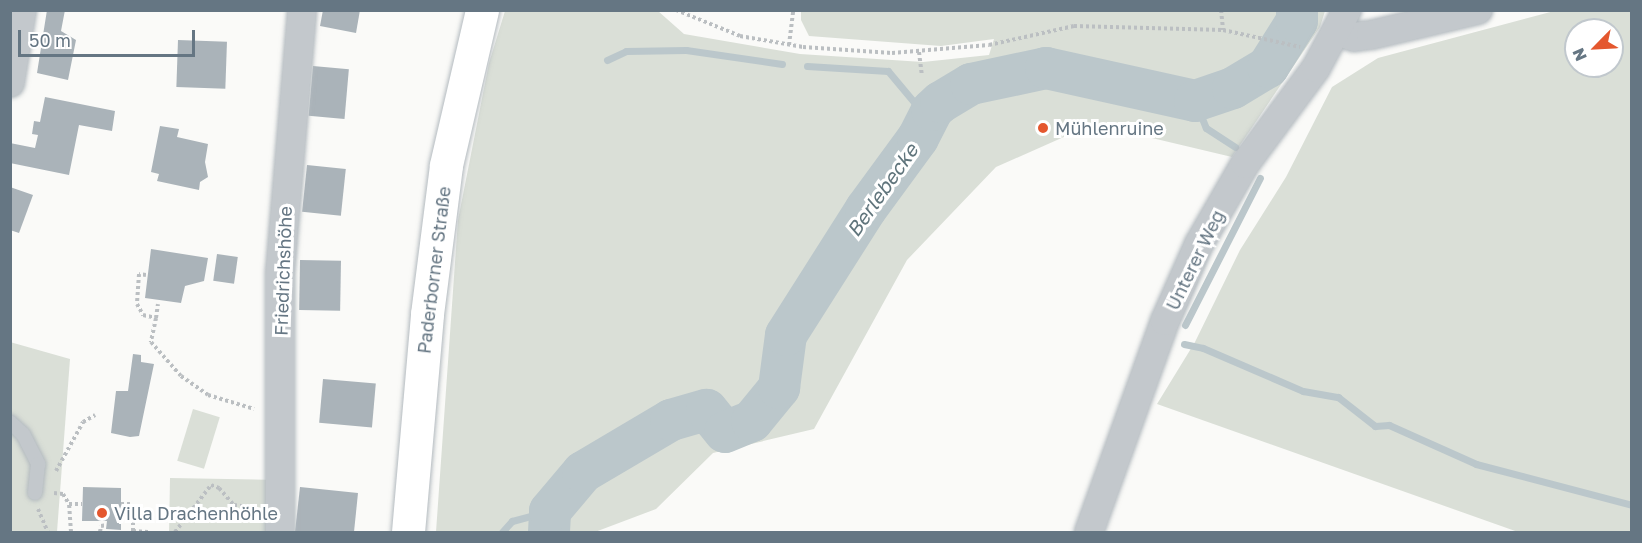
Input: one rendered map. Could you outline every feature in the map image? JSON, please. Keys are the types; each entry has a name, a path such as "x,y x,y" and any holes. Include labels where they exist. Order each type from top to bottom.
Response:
{"main road":[{"name":"Paderborner Straße","path":"408,532 426,325 446,165 482,10"}],"street":[{"path":"10,83 22,10"},
{"name":"Friedrichshöhe","path":"280,519 280,273 302,10"},
{"path":"1342,21 1353,37 1371,35 1478,10"},
{"name":"Unterer Weg","path":"1089,532 1165,321 1199,244 1245,164 1316,68 1342,21"}],"lane":[{"path":"10,422 23,434 38,464 42,493"}],"path":[{"path":"676,10 740,36 789,45 919,52 989,45 1074,26 1223,30 1299,46"},
{"path":"789,45 793,10"},
{"path":"1221,10 1223,30"},
{"path":"919,52 922,75"},
{"path":"146,275 139,274 137,304 143,315 156,318"},
{"path":"158,304 151,342 181,376 208,395 252,408"},
{"path":"48,532 41,523 42,493 59,468 83,422 95,415"},
{"path":"175,532 211,485 244,508 280,519"},
{"path":"42,493 63,494 69,504 71,532"},
{"path":"69,504 82,504"},
{"path":"121,504 133,504 133,532 148,532"},
{"path":"100,532 100,526 107,525"}],"shaded area":[{"path":"1558,10 1631,11 1631,532 1518,532 1157,404 1195,342 1240,250 1286,177 1332,87 1378,58"},
{"path":"505,11 658,11 684,34 800,54 923,62 989,55 994,39 941,46 809,36 801,20 801,11 1325,11 1320,27 1232,157 1093,124 996,167 907,260 814,429 713,453 656,509 595,532 436,532 458,220 489,63"},
{"path":"10,342 70,359 57,532 11,532"},
{"path":"193,409 220,417 204,469 177,461"},
{"path":"170,478 267,480 266,532 169,532"}],"building":[{"path":"47,10 65,10 61,31 76,40 68,80 37,73"},
{"path":"323,10 360,10 356,33 320,26"},
{"path":"178,40 227,42 225,89 176,87"},
{"path":"313,66 349,69 345,119 309,116"},
{"path":"45,97 115,111 112,131 79,125 69,175 10,163 10,143 35,148 38,135 32,134 34,121 40,122"},
{"path":"160,126 179,129 177,137 208,144 205,162 208,177 200,182 199,190 157,181 159,174 151,172"},
{"path":"307,165 346,169 341,216 302,212"},
{"path":"10,187 33,195 19,233 10,230"},
{"path":"151,249 208,258 204,281 185,286 181,303 145,298"},
{"path":"217,254 238,257 234,284 213,281"},
{"path":"300,260 341,261 340,311 299,310"},
{"path":"133,354 141,355 141,362 154,364 139,436 130,437 111,433 116,391 128,391"},
{"path":"323,379 376,384 372,427 319,423"},
{"name":"Villa Drachenhöhle","path":"83,487 121,488 121,530 106,529 107,521 82,521"},
{"path":"300,487 358,493 354,532 295,532"}],"waterway":[{"name":"Berlebecke","path":"549,532 550,511 583,472 671,420 707,410 725,432 752,421 779,388 786,335 866,209 918,138 932,110 941,102 971,84 1046,68 1195,101 1233,88 1268,67 1297,21 1297,10"},
{"path":"607,60 626,51 686,50 782,64"},
{"path":"807,66 888,71 918,107 925,124"},
{"path":"1195,101 1206,128 1235,147"},
{"path":"1185,325 1260,178"},
{"path":"1184,344 1203,348 1303,391 1338,397 1375,426 1389,425 1476,464 1632,505"},
{"name":"Berlebecke","path":"502,532 512,521 550,511"}],"place":[{"name":"Mühlenruine","path":"1043,128"},
{"name":"Villa Drachenhöhle","path":"102,513"}]}
